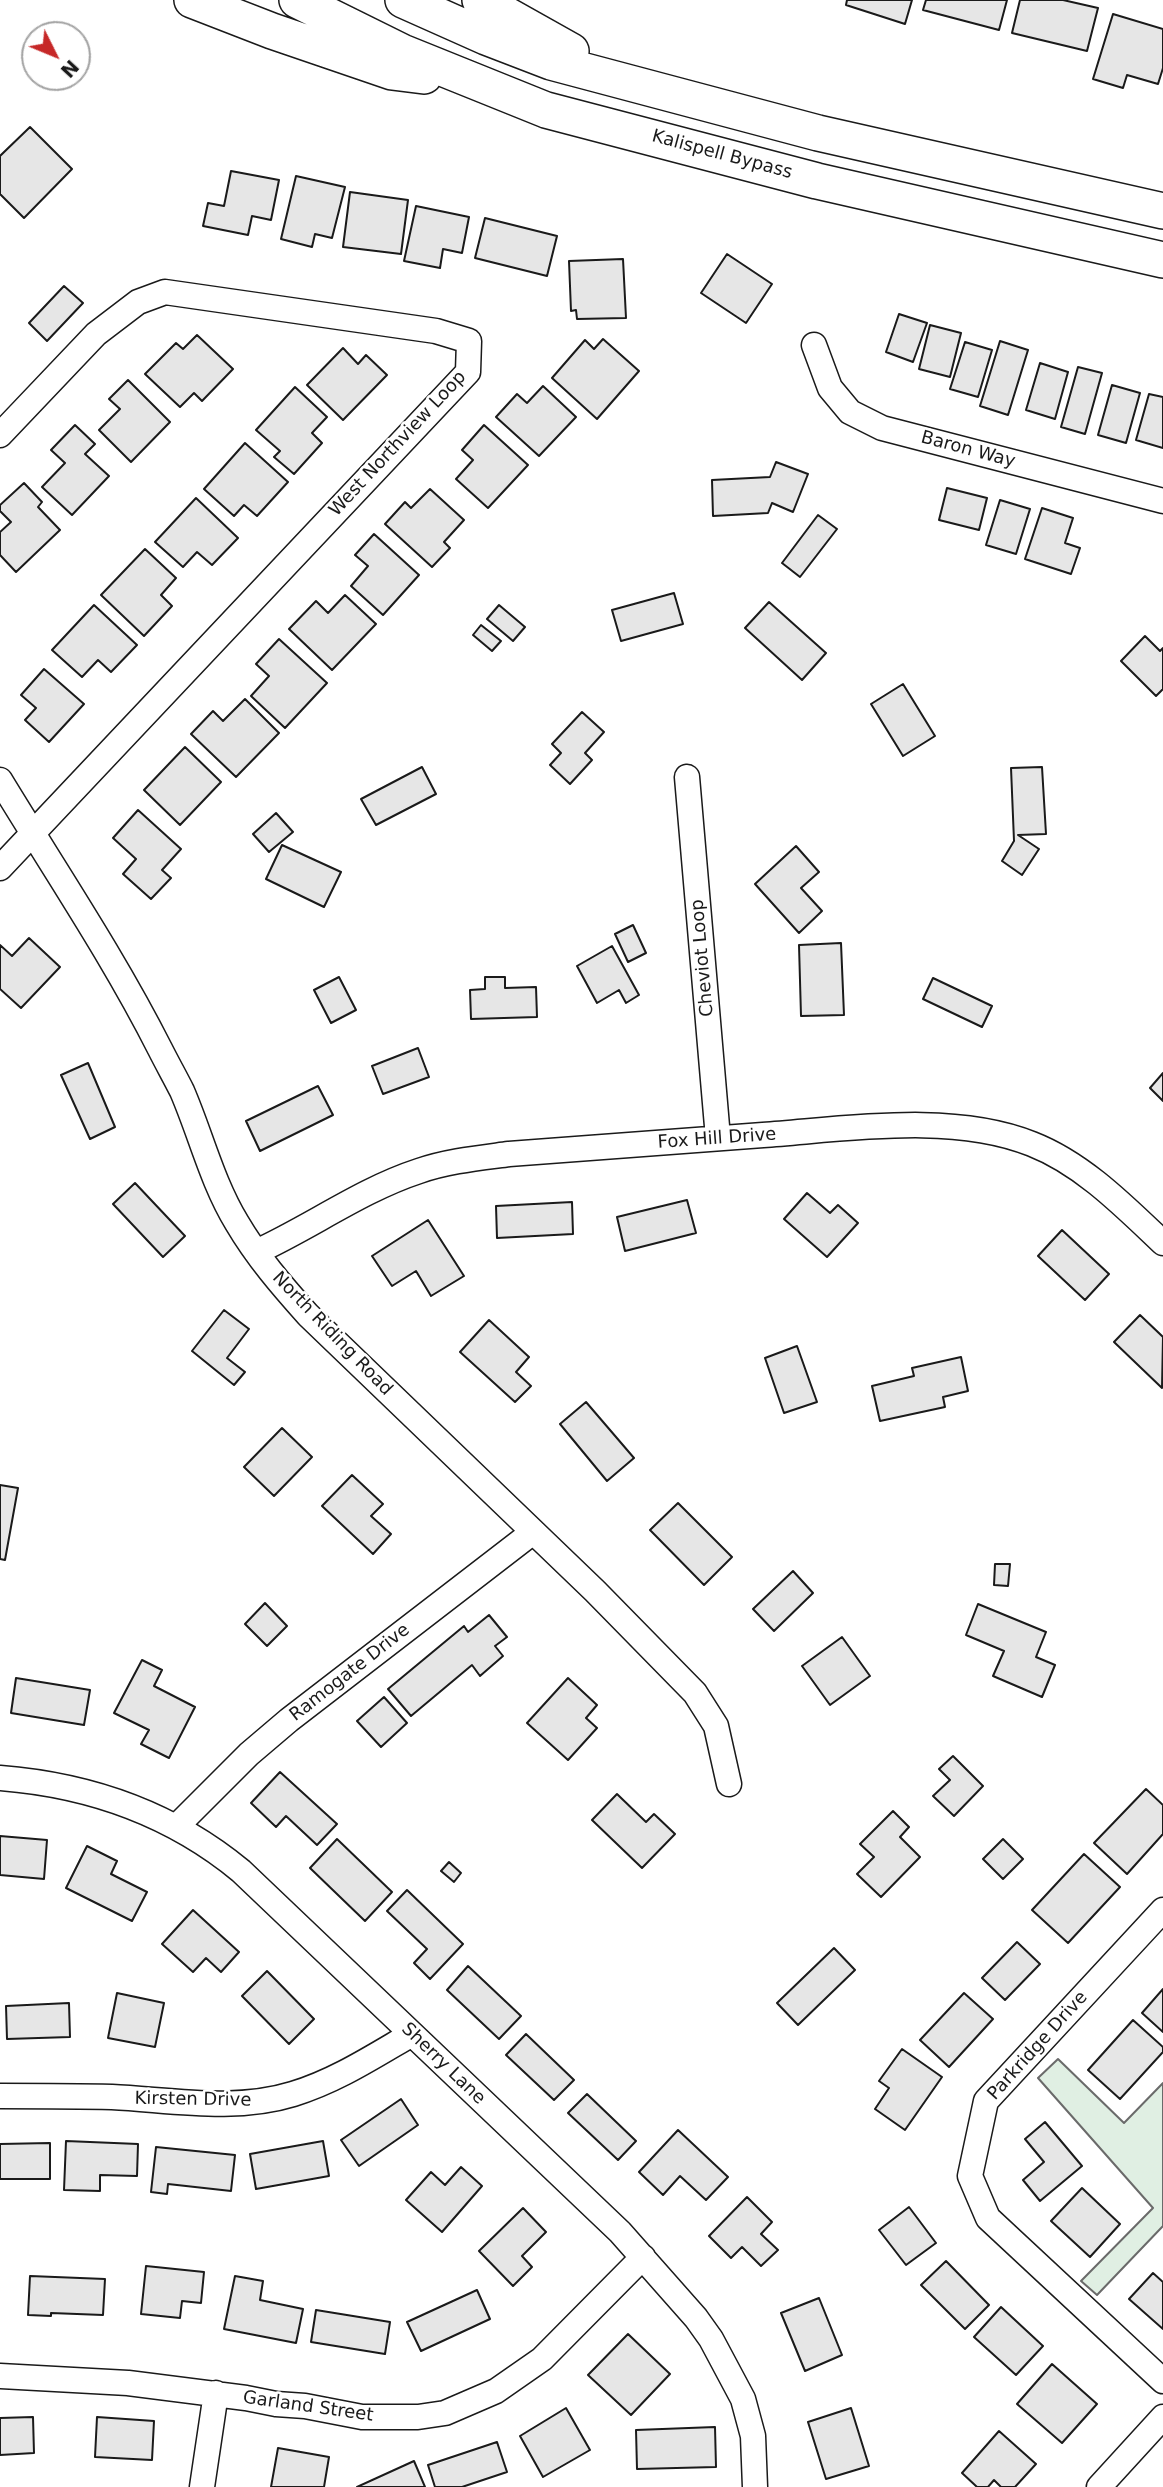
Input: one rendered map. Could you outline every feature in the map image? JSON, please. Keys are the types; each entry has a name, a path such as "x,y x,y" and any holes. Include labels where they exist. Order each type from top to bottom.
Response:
{"highway":[{"path":"192,0 272,31 393,72 479,84"},
{"name":"Kalispell Bypass","path":"297,0 402,52 546,110 817,181 1163,260"},
{"path":"402,0 551,62 818,133 1163,211"},
{"path":"480,0 626,81"}],"street":[{"name":"West Northview Loop","path":"0,435 96,334 138,302 165,292 436,331 469,341 468,372 32,834"},
{"name":"Baron Way","path":"814,345 830,388 850,412 882,428 1163,501"},
{"name":"Cheviot Loop","path":"687,777 718,1139"},
{"name":"North Riding Road","path":"0,780 132,997 181,1090 214,1177 236,1222 256,1252 308,1315 695,1693 716,1726 729,1784"},
{"path":"0,868 32,834"},
{"name":"Fox Hill Drive","path":"256,1252 403,1177 463,1160 509,1154 867,1127 941,1126 988,1131 1033,1144 1054,1154 1092,1180 1163,1243"},
{"name":"Ramogate Drive","path":"176,1827 249,1754 289,1720 533,1532"},
{"name":"Sherry Lane","path":"0,1778 61,1786 113,1800 150,1814 204,1842 241,1871 620,2232 696,2318 712,2339 743,2399 754,2437 755,2487"},
{"name":"Parkridge Drive","path":"1163,1910 986,2101 970,2176 988,2218 1163,2381"},
{"name":"Kirsten Drive","path":"0,2096 112,2097 243,2103 270,2100 294,2094 337,2077 412,2034"},
{"name":"Garland Street","path":"0,2376 128,2383 216,2393 362,2417 418,2417 445,2413 496,2391 542,2359 643,2258"},
{"path":"202,2487 216,2393"},
{"path":"1099,2487 1163,2417"}],"green space":[{"path":"1058,2059 1124,2123 1163,2083 1163,2226 1097,2295 1081,2281 1153,2208 1038,2078"}],"building":[{"path":"847,0 912,0 905,24 846,5"},
{"path":"926,0 1007,0 999,30 923,10"},
{"path":"1020,0 1063,0 1098,8 1087,51 1012,33"},
{"path":"1113,14 1163,29 1163,68 1158,84 1127,75 1123,88 1093,79"},
{"path":"30,127 72,169 24,218 0,194 0,156"},
{"path":"231,171 279,180 271,220 252,216 248,235 203,226 208,203 224,206"},
{"path":"296,176 345,187 332,238 315,234 312,247 281,239"},
{"path":"350,192 408,200 401,254 343,247"},
{"path":"416,206 469,217 462,253 443,249 440,268 404,261"},
{"path":"485,218 557,236 547,276 475,258"},
{"path":"727,254 772,284 746,323 701,293"},
{"path":"623,259 626,318 577,319 576,310 571,311 569,261"},
{"path":"64,286 83,303 47,341 29,323"},
{"path":"899,314 927,323 913,362 886,352"},
{"path":"930,325 961,333 950,377 919,369"},
{"path":"197,335 233,369 202,401 194,393 180,407 145,374 176,343 183,349"},
{"path":"603,339 639,371 597,419 552,378 585,340 594,349"},
{"path":"1000,341 1028,350 1008,415 980,406"},
{"path":"965,342 992,350 978,397 950,389"},
{"path":"343,348 358,364 366,355 387,375 343,420 307,385"},
{"path":"1040,363 1068,372 1055,419 1026,410"},
{"path":"1078,367 1102,373 1085,434 1061,427"},
{"path":"128,380 170,422 131,462 99,430 120,409 109,399"},
{"path":"1112,385 1140,393 1126,443 1098,435"},
{"path":"543,386 576,417 539,456 496,417 517,394 527,403"},
{"path":"295,387 327,417 312,433 322,443 294,474 274,457 280,451 256,430"},
{"path":"1149,394 1163,397 1163,448 1136,440"},
{"path":"75,425 95,444 85,454 109,476 72,515 42,487 65,463 51,450"},
{"path":"484,425 528,465 488,508 456,479 473,460 462,450"},
{"path":"245,443 288,482 257,516 244,505 234,516 204,489"},
{"path":"776,462 808,474 793,512 772,503 768,513 713,516 712,480 770,477"},
{"path":"24,483 42,502 38,507 60,530 16,572 0,555 0,532 11,522 0,511 0,505"},
{"path":"947,488 987,498 979,530 939,520"},
{"path":"430,489 464,520 444,542 450,548 432,567 385,524 405,502 411,508"},
{"path":"196,498 238,538 212,565 197,552 183,567 155,542"},
{"path":"1000,500 1030,509 1016,554 986,545"},
{"path":"1042,508 1073,518 1065,543 1080,548 1071,574 1025,559"},
{"path":"818,515 837,529 800,577 782,563"},
{"path":"374,534 419,575 383,615 351,586 368,566 355,555"},
{"path":"145,549 176,578 161,595 172,606 144,636 101,595"},
{"path":"674,593 683,624 621,641 612,610"},
{"path":"345,595 376,624 332,670 289,629 316,601 328,613"},
{"path":"769,602 826,653 802,680 745,628"},
{"path":"94,605 137,645 111,672 98,660 82,677 52,650"},
{"path":"499,605 525,627 513,641 487,619"},
{"path":"481,625 501,641 492,651 473,635"},
{"path":"1145,636 1160,651 1163,648 1163,689 1156,696 1121,661"},
{"path":"279,639 327,683 285,728 251,696 269,676 256,664"},
{"path":"44,669 84,704 49,742 25,720 36,708 21,695"},
{"path":"903,684 935,736 903,756 871,704"},
{"path":"245,699 279,733 236,777 191,734 213,711 223,721"},
{"path":"582,712 604,732 585,753 592,760 570,784 550,765 561,753 552,744"},
{"path":"185,747 221,782 180,825 144,790"},
{"path":"422,767 436,794 376,825 361,799"},
{"path":"1042,767 1046,834 1018,835 1039,849 1022,875 1002,861 1014,841 1011,768"},
{"path":"138,810 181,849 162,870 171,878 151,899 123,874 136,859 113,838"},
{"path":"276,813 293,832 269,852 253,834"},
{"path":"282,845 341,872 324,907 266,879"},
{"path":"796,846 819,872 801,888 822,911 799,933 755,884"},
{"path":"633,925 646,953 628,962 615,934"},
{"path":"29,938 60,967 21,1008 0,989 0,945 12,956"},
{"path":"841,943 844,1015 801,1016 799,945"},
{"path":"612,946 639,995 626,1003 619,990 597,1003 577,966"},
{"path":"339,977 356,1010 331,1023 314,990"},
{"path":"485,977 505,977 505,988 536,987 537,1017 471,1019 470,990 485,989"},
{"path":"933,978 992,1006 982,1027 923,999"},
{"path":"418,1048 429,1077 383,1094 372,1066"},
{"path":"88,1063 115,1127 90,1139 61,1075"},
{"path":"1163,1073 1163,1101 1150,1088"},
{"path":"318,1086 333,1115 260,1151 246,1121"},
{"path":"135,1183 185,1236 163,1257 113,1204"},
{"path":"807,1193 830,1213 838,1205 858,1223 827,1257 784,1219"},
{"path":"687,1200 696,1233 625,1251 617,1217"},
{"path":"572,1202 573,1234 497,1238 496,1206"},
{"path":"428,1220 464,1276 431,1296 416,1271 392,1286 372,1256"},
{"path":"1062,1230 1109,1274 1085,1300 1038,1256"},
{"path":"224,1310 249,1329 227,1358 245,1372 234,1385 192,1351"},
{"path":"1140,1315 1163,1337 1162,1388 1114,1342"},
{"path":"489,1320 529,1357 516,1372 531,1386 515,1402 460,1352"},
{"path":"797,1346 817,1402 784,1413 765,1358"},
{"path":"961,1357 968,1391 943,1397 945,1407 880,1421 872,1386 914,1376 912,1368"},
{"path":"586,1402 634,1458 607,1481 560,1424"},
{"path":"282,1428 312,1457 274,1496 244,1467"},
{"path":"352,1475 383,1504 371,1516 391,1534 373,1554 322,1506"},
{"path":"0,1485 18,1488 5,1560 0,1559"},
{"path":"678,1503 732,1557 704,1585 650,1530"},
{"path":"995,1564 1010,1564 1008,1586 994,1585"},
{"path":"793,1571 813,1593 774,1631 753,1609"},
{"path":"265,1603 287,1626 267,1646 245,1624"},
{"path":"978,1604 1046,1632 1036,1657 1055,1665 1042,1697 993,1676 1004,1651 966,1635"},
{"path":"489,1615 507,1637 495,1646 503,1656 480,1676 472,1665 411,1716 388,1689 464,1626 468,1632"},
{"path":"842,1637 870,1676 830,1705 802,1666"},
{"path":"142,1660 162,1670 154,1686 195,1707 169,1758 141,1744 149,1730 114,1713"},
{"path":"16,1678 90,1690 84,1725 11,1713"},
{"path":"568,1678 597,1705 586,1718 597,1728 568,1760 527,1723"},
{"path":"384,1697 407,1723 381,1747 357,1721"},
{"path":"953,1756 983,1786 954,1816 933,1796 950,1780 939,1769"},
{"path":"280,1772 337,1824 317,1845 286,1816 276,1827 251,1803"},
{"path":"1146,1789 1163,1805 1163,1834 1127,1874 1094,1843"},
{"path":"617,1794 646,1822 654,1814 675,1834 642,1868 592,1820"},
{"path":"893,1811 909,1827 900,1837 920,1857 881,1897 857,1874 874,1857 860,1844"},
{"path":"0,1836 47,1840 44,1879 0,1875"},
{"path":"337,1839 392,1892 365,1921 310,1868"},
{"path":"1003,1839 1023,1859 1003,1879 983,1859"},
{"path":"87,1846 117,1861 111,1874 147,1892 132,1921 66,1888"},
{"path":"1084,1854 1120,1887 1068,1943 1032,1910"},
{"path":"449,1862 461,1873 454,1882 441,1871"},
{"path":"407,1890 463,1944 430,1979 414,1963 427,1949 387,1911"},
{"path":"193,1910 239,1952 221,1972 206,1958 193,1972 162,1944"},
{"path":"1017,1942 1040,1964 1005,2000 982,1978"},
{"path":"834,1948 855,1970 798,2025 777,2003"},
{"path":"468,1966 521,2016 499,2039 447,1990"},
{"path":"267,1971 314,2019 289,2044 242,1996"},
{"path":"1163,1989 1163,2032 1142,2013"},
{"path":"117,1993 164,2003 155,2047 108,2038"},
{"path":"964,1993 993,2019 949,2067 920,2040"},
{"path":"69,2003 70,2037 7,2039 6,2006"},
{"path":"1133,2020 1163,2047 1163,2052 1120,2099 1088,2070"},
{"path":"526,2034 574,2080 554,2100 506,2055"},
{"path":"902,2049 942,2077 905,2130 875,2109 889,2088 879,2081"},
{"path":"587,2094 636,2141 618,2160 568,2113"},
{"path":"401,2099 418,2125 359,2166 341,2140"},
{"path":"1045,2122 1082,2166 1040,2201 1023,2180 1044,2162 1025,2139"},
{"path":"678,2130 728,2177 706,2200 680,2176 663,2195 639,2172"},
{"path":"66,2141 138,2144 137,2176 100,2175 100,2191 64,2190"},
{"path":"323,2141 329,2176 256,2189 250,2154"},
{"path":"50,2143 50,2179 0,2179 0,2144"},
{"path":"156,2147 235,2155 231,2191 168,2184 167,2194 151,2192"},
{"path":"461,2167 482,2186 442,2232 406,2200 431,2172 445,2185"},
{"path":"1082,2188 1120,2224 1090,2257 1051,2221"},
{"path":"747,2197 772,2222 761,2234 778,2250 761,2266 742,2247 731,2258 709,2236"},
{"path":"909,2207 936,2243 906,2265 879,2230"},
{"path":"523,2208 546,2232 522,2256 532,2267 513,2286 479,2251"},
{"path":"946,2261 989,2305 965,2329 921,2285"},
{"path":"146,2266 204,2272 201,2303 182,2301 180,2318 141,2314"},
{"path":"1153,2273 1163,2282 1163,2329 1129,2299"},
{"path":"30,2276 105,2279 103,2315 28,2315"},
{"path":"235,2276 263,2281 260,2300 303,2309 296,2343 224,2329"},
{"path":"477,2290 490,2319 421,2351 407,2322"},
{"path":"819,2298 842,2355 805,2371 781,2313"},
{"path":"1001,2307 1043,2346 1016,2375 974,2337"},
{"path":"316,2310 390,2322 385,2354 311,2342"},
{"path":"628,2334 670,2374 631,2415 588,2375"},
{"path":"1052,2364 1097,2404 1062,2443 1017,2404"},
{"path":"566,2408 590,2450 543,2477 520,2436"},
{"path":"851,2408 869,2466 826,2479 808,2422"},
{"path":"33,2417 34,2453 0,2455 0,2418"},
{"path":"97,2417 154,2421 152,2460 95,2457"},
{"path":"715,2427 716,2467 637,2469 636,2430"},
{"path":"999,2431 1036,2464 1015,2487 1001,2487 994,2480 988,2487 977,2487 962,2473"},
{"path":"497,2442 507,2472 462,2487 435,2487 428,2465"},
{"path":"278,2448 329,2457 324,2487 271,2487"},
{"path":"414,2461 425,2487 357,2487"}]}
